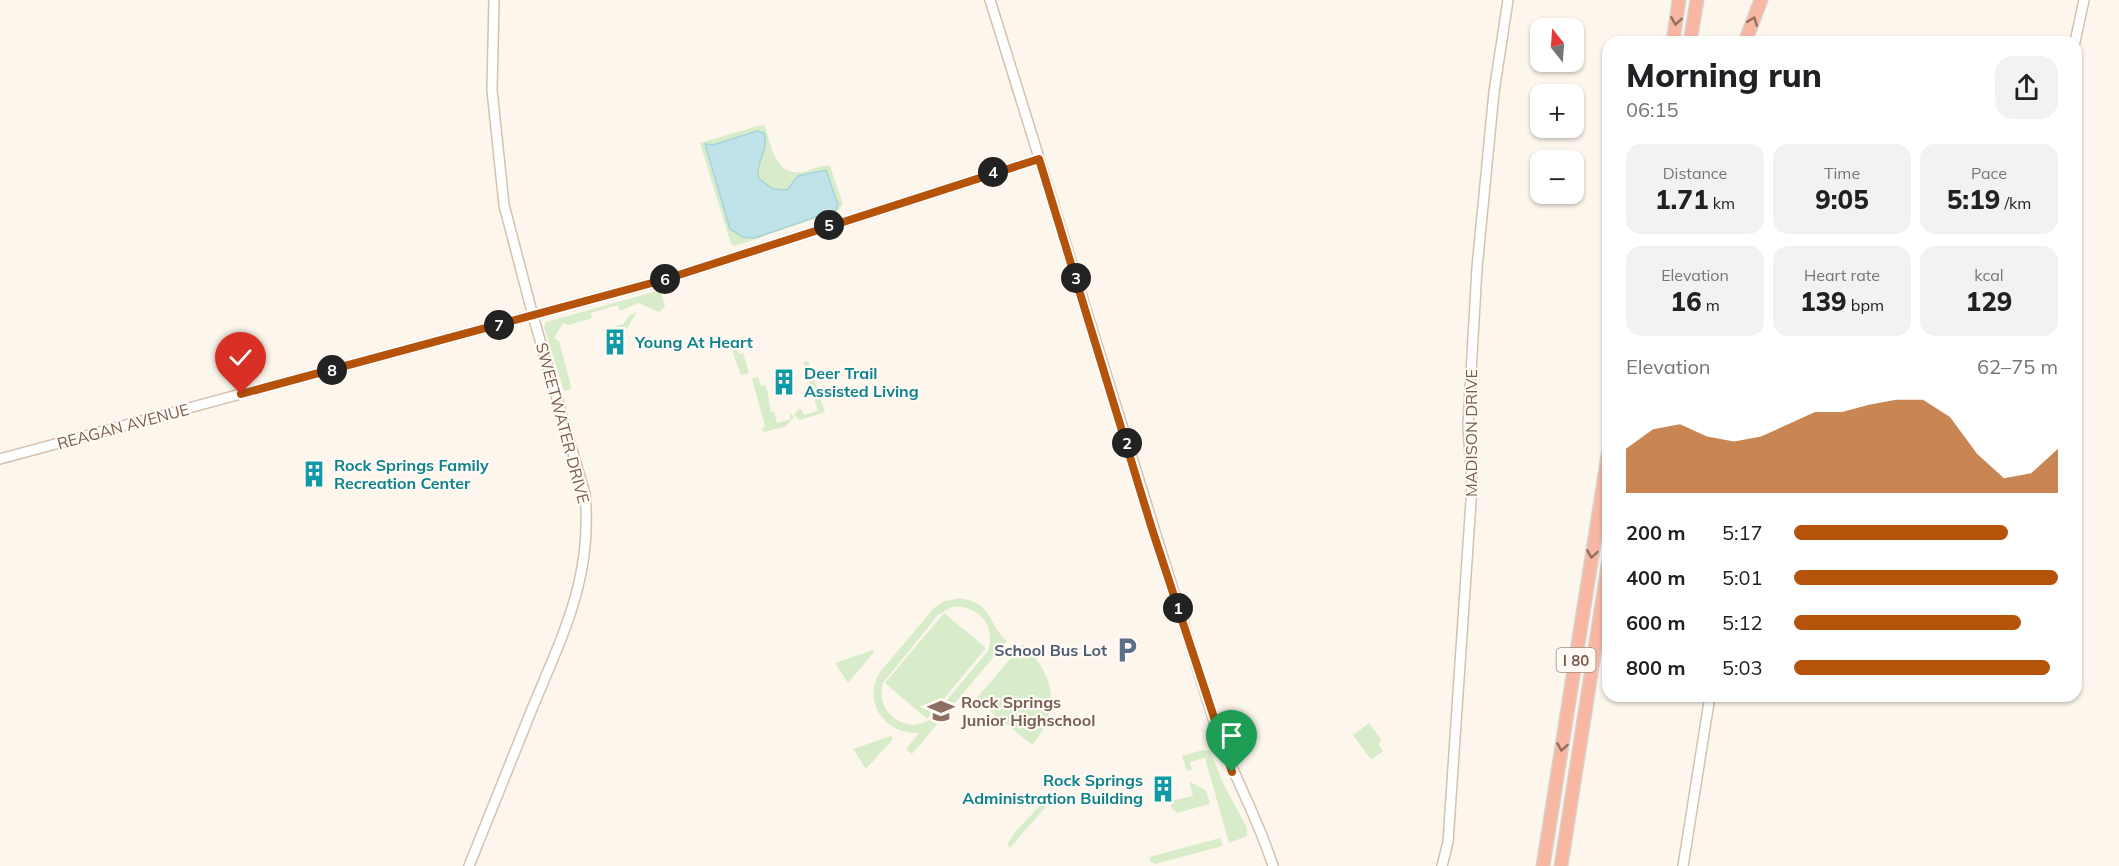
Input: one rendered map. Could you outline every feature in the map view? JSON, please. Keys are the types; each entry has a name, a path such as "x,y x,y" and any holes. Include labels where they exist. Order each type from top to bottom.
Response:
{"highway":[{"path":"1674,36 1680,0"},
{"path":"1691,36 1697,0"},
{"path":"1747,36 1761,0"},
{"name":"I 80","path":"1543,866 1602,493"},
{"name":"I 80","path":"1561,866 1602,603"}],"street":[{"name":"SWEETWATER DRIVE","path":"469,866 572,613 587,550 585,494 533,316 504,205 492,90 494,0"},
{"path":"990,0 1216,728 1232,772 1256,818 1273,866"},
{"name":"MADISON DRIVE","path":"1442,866 1448,842 1472,486 1468,425 1480,233 1494,92 1508,0"},
{"path":"2076,36 2084,0"},
{"name":"REAGAN AVENUE","path":"0,459 663,280 1039,159"},
{"path":"1683,866 1709,702"}],"green space":[{"path":"761,125 765,126 777,160 788,171 797,173 830,166 843,204 838,211 735,246 731,244 700,143"},
{"path":"657,291 661,292 665,307 659,312 638,303 620,311 618,305 591,313 592,318 569,325 563,323 554,338 559,341 571,386 570,390 564,391 544,327 546,322"},
{"path":"637,312 620,340 602,330 623,324 629,316"},
{"path":"745,336 746,340 736,345 739,354 743,353 749,373 741,375 729,342"},
{"path":"808,361 825,412 800,420 794,415 800,408 804,415 818,411 803,362"},
{"path":"758,377 761,386 766,385 771,412 774,412 777,423 791,419 789,412 794,417 786,426 765,432 761,430 765,426 752,379"},
{"path":"960,598 979,605 1007,641 912,754 906,749 919,733 896,729 887,722 875,705 873,694 875,683 880,672 934,608 945,601","holes":["952,607 961,607 983,618 990,633 988,651 931,719 921,724 902,723 888,712 883,703 881,694 883,683 938,615"]},
{"path":"944,613 986,648 927,719 885,683"},
{"path":"1023,644 1042,668 1051,693 1048,719 1032,745 976,699"},
{"path":"873,650 874,652 848,683 835,663"},
{"path":"1369,723 1382,741 1378,744 1383,751 1371,760 1353,735"},
{"path":"891,736 893,739 866,769 853,749"},
{"path":"1203,750 1210,751 1224,785 1247,828 1247,836 1229,843 1205,758 1190,762 1192,770 1187,771 1182,756"},
{"path":"1189,781 1206,791 1210,804 1177,813 1172,809 1170,801 1193,796"},
{"path":"1050,795 1054,797 1010,848 1007,845 1015,832"},
{"path":"1220,838 1223,845 1219,847 1155,864 1149,857"}],"water":[{"path":"757,131 764,133 765,139 758,173 759,179 773,189 787,190 798,176 826,170 838,205 836,210 755,238 743,237 730,229 705,144 713,145"}],"place":[{"name":"Young At Heart","path":"615,342"},
{"name":"Deer Trail Assisted Living","path":"784,382"},
{"name":"Rock Springs Family Recreation Center","path":"314,474"},
{"name":"School Bus Lot","path":"1127,650"},
{"name":"Rock Springs Junior Highschool","path":"941,711"},
{"name":"Rock Springs Administration Building","path":"1163,789"}],"route":[{"path":"241,394 663,280 964,181 1039,159 1152,529 1232,772"}]}
